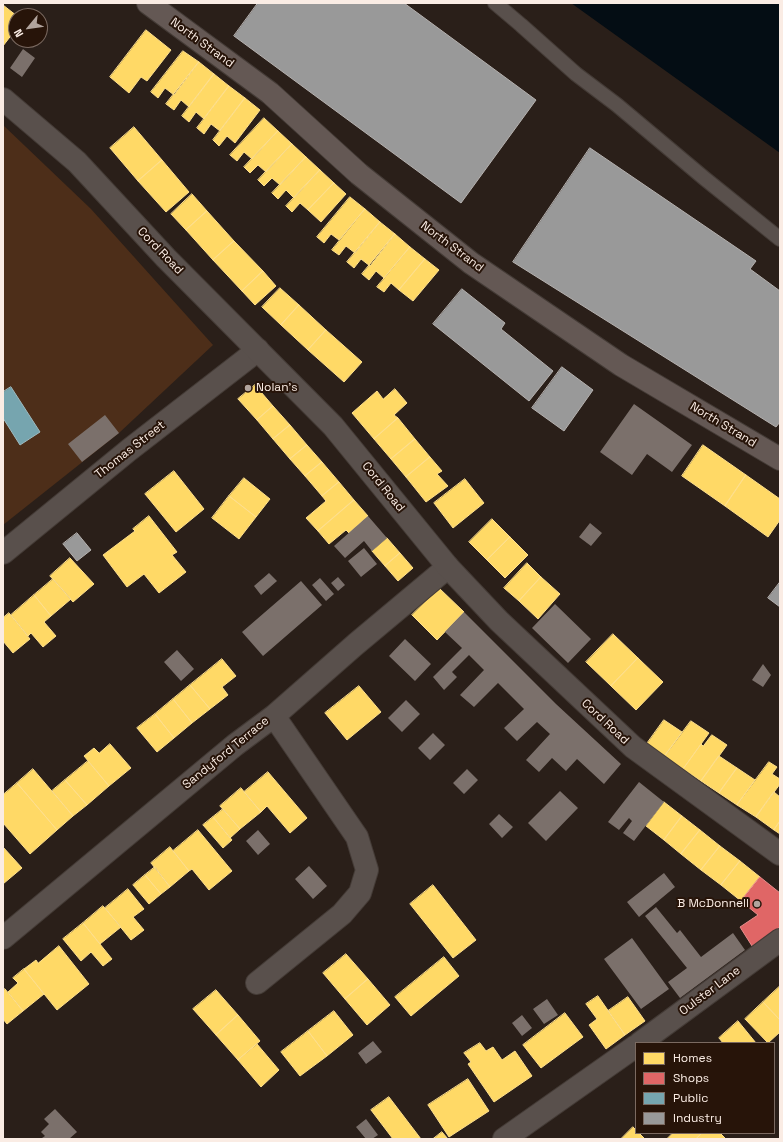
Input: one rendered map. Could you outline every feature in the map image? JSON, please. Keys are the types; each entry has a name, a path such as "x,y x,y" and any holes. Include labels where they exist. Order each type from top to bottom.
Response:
{"main road":[{"name":"North Strand","path":"148,3 270,93 359,174 472,263 621,365 780,460"}],"street":[{"name":"Cord Road","path":"3,99 77,162 166,258 333,426 448,567 499,621 632,747 780,854"},
{"name":"Thomas Street","path":"3,553 129,450 258,350"},
{"name":"Sandyford Terrace","path":"3,938 235,745 274,716 356,644 448,567"},
{"path":"257,983 342,914 360,893 367,870 357,837 274,716"},
{"name":"Oulster Lane","path":"641,1042 780,940"},
{"path":"504,1139 635,1047"}],"lane":[{"path":"495,3 576,74 780,239"}],"shaded area":[{"path":"571,3 780,3 780,153"},
{"path":"3,125 91,209 213,345 119,433 3,525"}],"building: Homes":[{"path":"3,5 8,9 8,39 3,46"},
{"path":"146,30 171,50 147,81 141,77 129,93 110,77"},
{"path":"183,51 199,62 174,95 165,88 158,98 151,92"},
{"path":"199,62 214,74 189,107 181,100 174,110 166,104"},
{"path":"214,74 229,86 204,119 196,112 189,122 182,116"},
{"path":"229,86 245,98 220,131 211,124 204,134 197,128"},
{"path":"245,98 260,110 235,143 227,136 219,146 213,140"},
{"path":"264,118 278,131 252,159 244,152 237,161 230,155"},
{"path":"134,127 162,160 138,181 110,148"},
{"path":"278,131 292,144 266,172 258,165 250,173 244,167"},
{"path":"292,144 306,157 280,185 272,178 264,186 258,180"},
{"path":"306,157 320,170 294,198 286,190 278,199 272,193"},
{"path":"162,160 189,192 166,212 138,181"},
{"path":"320,170 334,183 308,210 300,203 292,212 286,206"},
{"path":"334,183 346,194 321,222 308,210"},
{"path":"192,194 207,211 186,230 171,214"},
{"path":"350,197 365,209 339,240 331,234 324,243 317,237"},
{"path":"365,209 380,222 355,253 346,246 339,255 332,250"},
{"path":"207,211 234,241 213,260 186,230"},
{"path":"380,222 395,234 370,266 361,259 354,268 347,262"},
{"path":"395,234 410,247 384,278 376,271 369,280 362,274"},
{"path":"234,241 263,271 242,291 213,260"},
{"path":"410,247 425,259 399,290 391,283 384,292 377,287"},
{"path":"425,259 439,270 413,301 399,290"},
{"path":"263,271 276,286 255,305 242,291"},
{"path":"280,288 299,305 281,325 262,307"},
{"path":"299,305 326,330 308,350 281,325"},
{"path":"326,330 362,362 344,382 308,350"},
{"path":"255,385 273,406 257,420 238,399"},
{"path":"395,389 407,403 394,415 398,418 374,439 352,413 377,391 383,399"},
{"path":"273,406 290,425 273,439 257,420"},
{"path":"398,418 415,439 391,459 374,439"},
{"path":"290,425 307,445 290,459 273,439"},
{"path":"415,439 430,457 406,477 391,459"},
{"path":"307,445 322,462 305,476 290,459"},
{"path":"703,445 746,475 725,506 682,476"},
{"path":"430,457 442,471 437,474 448,486 426,502 406,477"},
{"path":"322,462 339,482 322,496 305,476"},
{"path":"174,471 204,509 176,532 145,494"},
{"path":"746,475 780,499 780,520 768,537 725,506"},
{"path":"244,478 270,499 256,517 229,496"},
{"path":"465,479 484,503 453,528 434,503"},
{"path":"339,482 354,500 318,531 306,518 326,501 322,496"},
{"path":"229,496 256,517 239,539 212,518"},
{"path":"354,500 368,516 349,533 346,530 329,544 318,531"},
{"path":"149,516 177,552 172,555 186,572 159,593 144,574 127,587 103,555 135,531 133,529"},
{"path":"492,519 510,537 487,560 469,542"},
{"path":"510,537 528,555 505,578 487,560"},
{"path":"387,538 400,553 385,566 372,551"},
{"path":"400,553 413,568 398,581 385,566"},
{"path":"70,558 94,584 73,602 50,576"},
{"path":"527,563 541,577 519,601 504,588"},
{"path":"541,577 560,594 538,619 519,601"},
{"path":"53,579 71,599 51,616 34,595"},
{"path":"439,588 464,612 437,640 412,615"},
{"path":"34,595 51,616 44,622 56,636 43,647 31,633 28,636 11,615"},
{"path":"9,613 30,639 13,653 3,641 3,618"},
{"path":"613,634 638,658 611,686 586,662"},
{"path":"638,658 663,682 636,710 611,686"},
{"path":"222,659 236,676 222,687 228,695 210,709 190,685"},
{"path":"190,685 210,709 192,723 173,699"},
{"path":"359,686 381,712 347,740 325,713"},
{"path":"173,699 192,723 174,738 155,714"},
{"path":"155,714 174,738 157,752 137,728"},
{"path":"664,720 682,732 664,757 646,745"},
{"path":"691,721 709,733 683,769 664,757"},
{"path":"712,735 727,745 701,781 683,769 701,744 703,746"},
{"path":"110,744 131,768 109,786 84,756 94,748 99,753"},
{"path":"719,756 737,768 719,793 701,781"},
{"path":"88,761 109,786 87,805 65,780"},
{"path":"769,762 777,767 772,774 780,779 780,784 756,817 737,805"},
{"path":"737,768 755,780 737,805 719,793"},
{"path":"33,769 73,816 57,830 17,783"},
{"path":"268,772 307,818 290,833 267,806 261,812 244,792"},
{"path":"65,780 87,805 73,816 52,791"},
{"path":"17,783 57,830 30,854 3,823 3,795"},
{"path":"241,788 261,812 240,829 220,806"},
{"path":"774,792 780,797 780,821 774,830 756,817"},
{"path":"664,802 682,816 664,840 646,826"},
{"path":"223,809 240,829 230,838 213,817"},
{"path":"682,816 700,830 681,854 664,840"},
{"path":"213,817 232,840 223,848 203,825"},
{"path":"780,821 780,834 774,830"},
{"path":"198,830 232,871 209,890 192,869 189,871 173,851"},
{"path":"700,830 720,846 701,870 681,854"},
{"path":"720,846 740,861 721,885 701,870"},
{"path":"3,847 22,868 3,884"},
{"path":"170,847 189,871 170,887 151,863"},
{"path":"740,861 760,877 741,901 721,885"},
{"path":"155,867 170,887 161,894 145,875"},
{"path":"145,875 161,894 149,904 133,885"},
{"path":"433,885 476,940 453,958 410,904"},
{"path":"128,889 144,909 133,917 144,930 131,940 105,908"},
{"path":"103,906 121,927 100,944 83,923"},
{"path":"83,923 112,959 103,966 91,952 81,961 63,939"},
{"path":"59,946 89,984 57,1010 24,969 36,960 38,963"},
{"path":"346,954 368,979 345,999 323,973"},
{"path":"444,957 459,976 411,1016 395,997"},
{"path":"24,969 44,994 23,1011 8,992 18,983 13,978"},
{"path":"368,979 390,1005 367,1025 345,999"},
{"path":"780,986 780,1020 763,1002"},
{"path":"5,989 23,1011 7,1024 3,1019 3,990"},
{"path":"216,990 238,1015 216,1035 193,1009"},
{"path":"598,996 625,1035 606,1049 589,1025 597,1019 586,1004"},
{"path":"628,997 645,1021 625,1035 608,1011"},
{"path":"763,1002 780,1020 780,1032 769,1042 767,1042 745,1019"},
{"path":"334,1011 353,1035 327,1056 308,1031"},
{"path":"565,1013 583,1037 541,1068 523,1045"},
{"path":"238,1015 260,1041 238,1060 216,1035"},
{"path":"738,1021 755,1042 722,1042 719,1038"},
{"path":"308,1031 327,1056 300,1076 281,1052"},
{"path":"480,1043 486,1051 493,1047 502,1060 515,1051 532,1076 494,1102 468,1064 471,1062 464,1053"},
{"path":"257,1044 279,1070 261,1087 238,1060"},
{"path":"468,1079 489,1111 449,1137 428,1105"},
{"path":"389,1097 421,1139 393,1139 371,1110"},
{"path":"633,1127 635,1129 635,1134 640,1134 645,1139 621,1139"},
{"path":"442,1132 448,1139 433,1139"},
{"path":"672,1134 701,1134 696,1139 667,1139"},
{"path":"701,1134 721,1134 726,1139 696,1139"}],"building: Shops":[{"path":"760,877 780,893 780,926 777,930 752,946 740,927 758,915 741,901"}],"building: Public":[{"path":"11,387 40,432 20,445 3,418 3,392"}],"building: Industry":[{"path":"258,3 404,3 536,100 461,203 234,36"},
{"path":"590,148 756,261 750,269 780,291 780,422 776,427 513,262"},
{"path":"462,289 505,323 501,329 553,371 529,401 433,324"},
{"path":"562,367 593,390 564,431 532,408"},
{"path":"77,533 91,550 77,561 63,544"},
{"path":"780,582 780,607 768,598"}],"building: Other":[{"path":"23,49 35,58 22,77 10,68"},
{"path":"634,404 692,445 672,472 647,454 632,475 600,452"},
{"path":"105,415 119,433 82,462 68,444"},
{"path":"368,516 387,538 372,551 364,541 345,558 334,546"},
{"path":"590,523 602,533 591,546 579,537"},
{"path":"364,548 377,564 361,577 348,561"},
{"path":"269,573 277,581 261,595 254,586"},
{"path":"338,577 345,585 338,591 331,583"},
{"path":"320,578 334,594 326,601 312,585"},
{"path":"301,581 322,605 263,656 242,632"},
{"path":"555,604 591,639 568,663 532,628"},
{"path":"464,612 556,704 621,764 604,784 577,759 566,771 552,758 539,772 526,760 550,734 537,722 517,741 504,728 524,709 498,683 474,707 460,695 484,670 469,655 452,672 457,677 444,690 433,677 462,648 445,632"},
{"path":"405,639 431,664 415,681 389,656"},
{"path":"177,650 194,669 181,681 164,662"},
{"path":"763,664 771,675 763,687 752,680"},
{"path":"406,700 420,714 402,732 388,718"},
{"path":"433,733 445,745 430,760 418,748"},
{"path":"467,769 478,780 464,794 453,783"},
{"path":"639,782 664,802 634,841 623,833 632,821 629,818 619,830 608,822"},
{"path":"560,791 578,808 546,841 528,823"},
{"path":"499,814 513,827 502,838 489,824"},
{"path":"258,830 270,844 258,855 246,841"},
{"path":"309,866 327,886 313,899 295,879"},
{"path":"664,873 675,887 639,917 627,902"},
{"path":"656,907 677,933 680,930 701,957 733,933 745,950 680,998 668,982 687,968 645,916"},
{"path":"632,938 669,989 641,1009 604,959"},
{"path":"547,999 558,1015 544,1024 533,1009"},
{"path":"522,1015 532,1028 522,1036 512,1023"},
{"path":"373,1041 382,1052 366,1064 358,1053"},
{"path":"55,1109 77,1132 69,1139 42,1138 45,1136 41,1132 49,1124 44,1119"},
{"path":"366,1119 378,1135 372,1139 366,1139 356,1127"}],"place":[{"name":"Nolan’s","path":"248,388"},
{"name":"B McDonnell","path":"757,904"}]}
